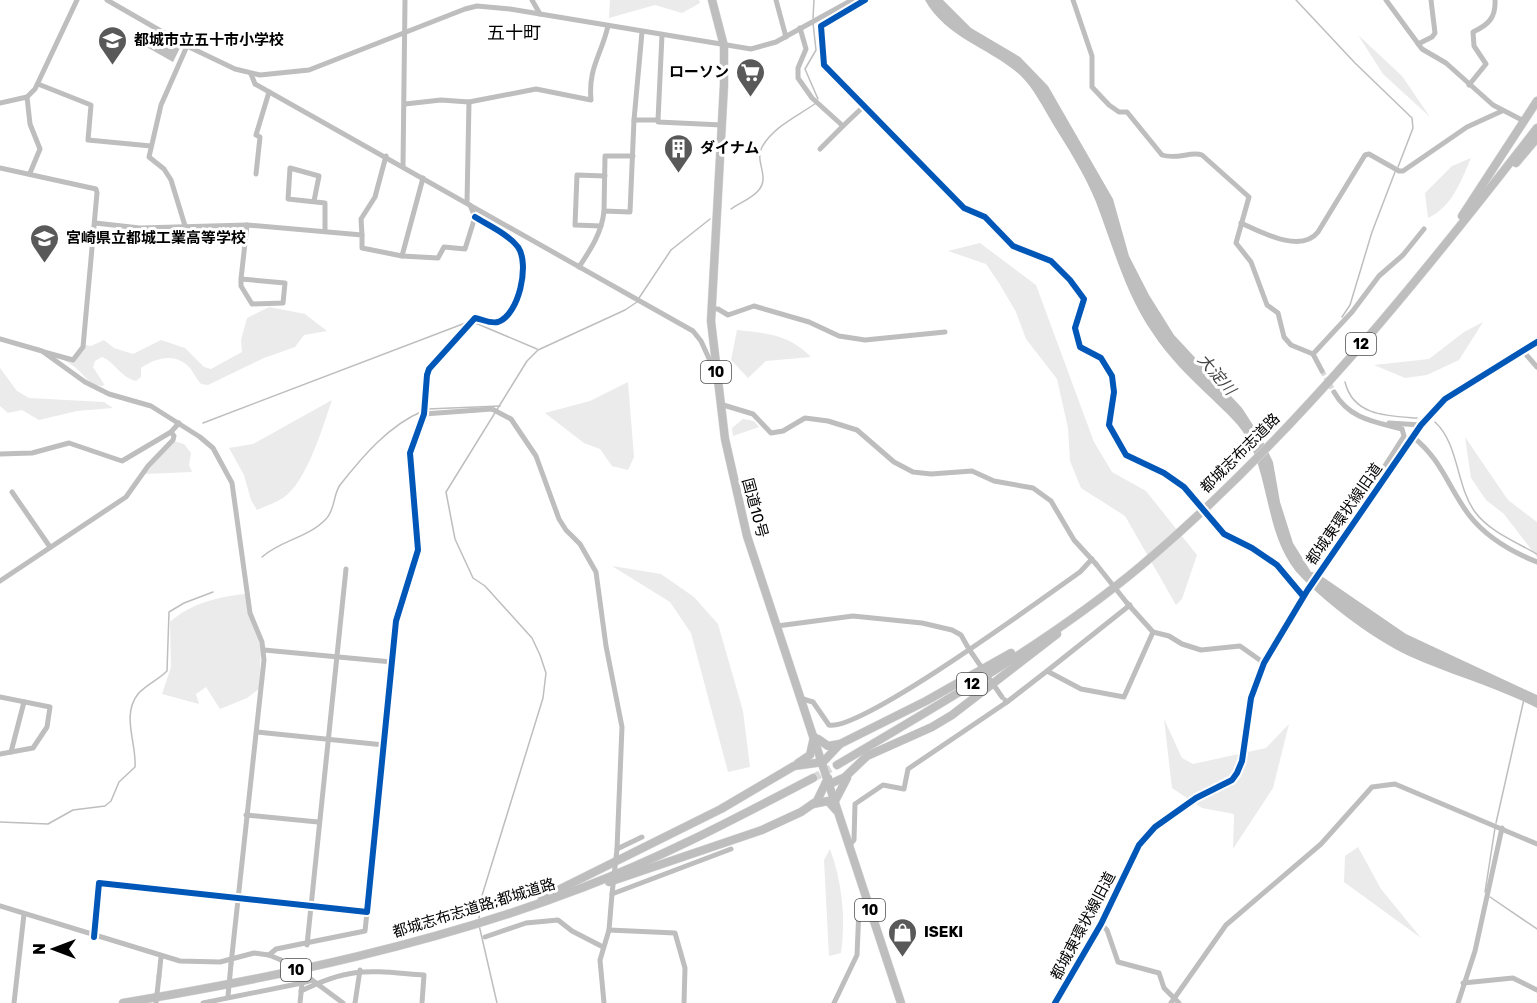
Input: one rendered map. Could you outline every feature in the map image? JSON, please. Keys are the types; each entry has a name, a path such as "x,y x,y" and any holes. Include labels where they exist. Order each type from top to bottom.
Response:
{"highway":[{"name":"国道10号","path":"712,0 724,46 722,125 711,309 720,404 740,512 901,1003"},
{"path":"1436,255 1537,101"},
{"name":"都城志布志道路","path":"837,765 1000,666 1102,596 1141,565 1232,481 1324,388 1436,255 1537,128"},
{"path":"1436,255 1537,138"},
{"path":"814,733 828,746 840,744 1007,656 1102,596"},
{"path":"813,804 829,781 845,777 867,756 932,727 952,715 1102,596"},
{"path":"495,918 546,896 721,809 810,755 814,733"},
{"path":"794,766 823,762 840,744"},
{"path":"835,801 852,770"},
{"name":"都城志布志道路;都城道路","path":"123,1003 312,966 533,906 640,864 813,778"},
{"path":"533,906 762,830 813,804 828,801 840,816"}],"street":[{"path":"0,103 27,97 38,84 77,0"},
{"path":"107,0 187,46 235,69 251,74 278,75 309,70 477,6 540,14 724,46 760,48 786,37 852,0"},
{"path":"403,166 405,0"},
{"path":"532,0 540,14"},
{"path":"776,0 786,37"},
{"path":"865,0 824,24 820,30 824,65 964,208 990,220 1013,246 1051,261 1070,280 1084,299 1075,328 1080,347 1101,358 1112,376 1114,392 1109,425 1120,448 1143,465 1164,473 1184,487 1194,501"},
{"path":"1073,0 1092,56 1091,81 1097,95 1119,112 1127,112 1162,155 1178,158 1197,153 1202,155 1244,191 1249,200 1236,243 1251,262 1267,304 1278,313 1284,337 1291,345 1313,354 1322,371"},
{"path":"1386,0 1418,44 1446,63 1502,111 1520,119"},
{"path":"1418,44 1435,33 1431,0"},
{"path":"1469,85 1486,64 1474,46 1473,32 1490,21 1495,11 1495,0"},
{"path":"405,104 441,100 469,102 536,89 591,100 591,72 603,49 608,26"},
{"path":"801,28 806,49 798,68 798,78 812,98 843,126"},
{"path":"604,211 630,212 634,120 642,32"},
{"path":"658,120 662,35"},
{"path":"186,229 171,180 164,169 149,157 161,105 187,46"},
{"path":"251,74 255,84 693,331 701,341 716,374"},
{"path":"38,84 91,105 88,140 151,146"},
{"path":"256,174 260,137 256,135 269,92"},
{"path":"27,97 30,124 40,149 30,173"},
{"path":"269,955 276,949 307,945 365,930 399,612 417,559 410,453 424,414 429,369 475,318 491,322 509,316 515,307 521,284 522,257 513,243 475,218 469,203 469,102"},
{"path":"820,148 864,106"},
{"path":"1241,223 1282,241 1309,239 1318,232 1365,155 1369,154 1403,171 1467,127 1502,111"},
{"path":"634,120 722,125"},
{"path":"386,156 375,197 362,219 362,248 402,256 438,258 444,247 465,249 475,218"},
{"path":"579,267 594,245 601,226 604,211 605,156 633,156"},
{"path":"0,168 96,189 95,224 83,347 73,360 0,339"},
{"path":"314,201 319,176 290,168 288,199 325,202 327,206 325,231"},
{"path":"601,226 575,225 577,175 604,176"},
{"path":"402,256 407,230 423,178"},
{"path":"95,224 186,229 247,225 362,235"},
{"path":"241,279 285,283 283,303 252,304 241,286 241,279 247,225"},
{"path":"1313,354 1352,312 1379,276 1403,255 1424,229"},
{"path":"711,309 718,309 728,315 754,306 809,322 839,336 865,340 945,332"},
{"name":"都城東環状線旧道","path":"1055,1003 1101,924 1139,844 1147,834 1197,798 1232,780 1237,773 1242,761 1251,698 1264,663 1305,593 1420,424 1445,399 1537,342"},
{"path":"42,351 86,382 121,399 151,406 179,423 213,448 232,483 250,613 264,650 227,999"},
{"path":"1523,351 1537,367"},
{"path":"1334,392 1339,402 1358,417 1402,429 1404,436 1367,494 1370,497"},
{"path":"720,404 753,414 771,433 783,431 805,418 851,427 894,462 913,472 931,474 972,471 994,481 1033,488 1051,501 1074,540 1154,632 1201,650 1239,646 1264,663"},
{"path":"424,414 492,409 505,414 530,444 559,519 580,544 599,578 599,602 622,727 617,849 609,930 600,960 604,1003"},
{"path":"0,454 32,453 69,443 122,461 171,432 179,423"},
{"path":"1381,424 1420,424"},
{"path":"0,581 126,496 148,465 173,440 174,436 171,432"},
{"path":"1413,437 1435,458 1470,516 1483,530 1498,542 1537,562"},
{"path":"12,492 50,547"},
{"path":"1209,519 1224,534 1278,565 1305,593"},
{"path":"802,699 813,702 829,724 842,724 927,678 970,651 1080,572 1092,559"},
{"path":"307,945 346,569"},
{"path":"849,846 854,840 855,804 883,785 904,789 908,769 1047,670 1129,604"},
{"path":"777,626 835,616 922,623 952,630 961,635 1004,699"},
{"path":"1047,670 1081,690 1124,697 1154,632"},
{"path":"264,650 392,662"},
{"path":"0,697 50,707 49,720 33,748 0,754"},
{"path":"11,752 24,702"},
{"path":"257,732 384,745"},
{"path":"1101,924 1107,930 1118,962 1159,973 1164,988 1174,1002 1226,925 1321,844 1372,787 1395,784 1537,844"},
{"path":"246,815 318,822"},
{"path":"1458,1003 1475,951 1498,826"},
{"path":"617,849 642,837"},
{"path":"612,894 731,849"},
{"path":"94,937 99,883 367,912"},
{"path":"834,1003 857,954 860,909 867,900"},
{"path":"0,906 161,957 193,962 231,962 254,953 269,955 312,980 343,1003"},
{"path":"15,1002 24,914"},
{"path":"485,937 526,923 558,920 572,931 603,947"},
{"path":"609,930 675,933 685,968 684,1003"},
{"path":"156,1003 161,957"},
{"path":"356,1003 360,970"},
{"path":"203,1003 360,970 424,975 422,1003"},
{"path":"1463,984 1513,978 1537,990"},
{"path":"301,991 312,980"},
{"path":"300,1003 302,983"}],"shaded area":[{"path":"610,0 699,0 700,3 682,13 655,5 609,18"},
{"path":"925,0 943,0 971,28 1020,57 1048,86 1113,199 1129,256 1149,295 1174,335 1242,408 1262,439 1273,462 1280,502 1293,543 1311,572 1317,573 1406,634 1537,695 1537,708 1396,649 1353,622 1302,578 1290,563 1275,530 1262,477 1246,436 1172,359 1143,317 1120,269 1087,182 1034,92 1020,75 944,24"},
{"path":"150,31 180,48 173,62 143,45"},
{"path":"1358,35 1402,76 1430,117 1383,74"},
{"path":"1471,158 1450,200 1428,218 1425,193 1452,166"},
{"path":"980,243 1036,285 1094,442 1112,472 1146,491 1197,555 1182,599 1176,605 1125,516 1081,488 1070,461 1068,428 1057,379 1026,339 1016,312 999,283 986,264 948,251"},
{"path":"269,307 305,314 327,331 304,335 295,347 264,358 208,385 201,384 190,368 172,358 159,359 147,364 141,368 141,377 136,381 102,357 95,361 93,367 104,384 103,386 91,382 74,366 55,355 70,362 85,345 91,346 104,340 114,348 133,354 161,340 185,348 204,367 211,369 242,352 241,340 247,318"},
{"path":"1483,322 1459,360 1427,375 1405,378 1374,365 1429,359 1464,332"},
{"path":"737,330 777,336 795,344 811,357 766,361 748,378 731,360"},
{"path":"0,368 17,391 29,398 104,402 113,408 77,411 39,420 22,410 8,413 0,406"},
{"path":"628,382 634,457 628,470 612,466 600,449 584,443 545,413 590,401"},
{"path":"332,400 313,453 300,480 283,498 257,510 251,500 244,475 229,448 253,444"},
{"path":"743,419 754,421 759,427 733,436 732,428"},
{"path":"1465,437 1508,500 1537,522 1537,557 1504,514 1486,500 1471,478"},
{"path":"174,441 184,444 191,453 189,465 192,472 144,474"},
{"path":"612,566 661,574 694,597 718,624 743,711 750,767 728,772 691,633 670,602"},
{"path":"245,594 261,648 259,689 247,698 220,709 206,687 196,694 199,704 162,694 171,667 170,622 178,615 205,602"},
{"path":"1164,719 1182,758 1193,764 1266,748 1289,724 1273,788 1233,849 1234,814 1202,808 1172,788"},
{"path":"1358,847 1381,889 1421,938 1344,882 1345,856"},
{"path":"830,849 840,887 843,927 841,953 829,956 824,860"}],"waterway":[{"path":"813,18 814,0"},
{"path":"1296,0 1355,63 1412,118 1413,128 1398,167"},
{"path":"813,23 816,50 805,69 818,99"},
{"path":"731,209 753,196 762,186 760,153 767,140 780,127 816,103"},
{"path":"1342,317 1350,305 1372,232 1395,172"},
{"path":"639,298 671,250 710,219"},
{"path":"479,920 480,902 543,698 546,673 532,638 485,586 473,578 455,539 446,492 527,361 538,350 625,310 637,302"},
{"path":"203,423 468,322"},
{"path":"473,322 537,349"},
{"path":"1345,382 1349,393 1364,408 1384,415 1417,418"},
{"path":"427,409 500,406"},
{"path":"262,557 269,551 311,531 326,519 340,485 367,453 388,433 423,411"},
{"path":"1435,422 1449,442 1464,490 1475,512 1496,531 1537,554"},
{"path":"0,822 48,824 73,810 105,806 111,801 119,782 135,767 130,720 133,702 141,691 167,671 169,612 184,603 213,592"},
{"path":"1496,823 1524,699"},
{"path":"1485,892 1495,828"},
{"path":"1490,897 1537,929"},
{"path":"479,925 497,1003"}],"tunnel":[{"path":"1322,371 1334,392"},
{"path":"1194,501 1209,519"},
{"path":"813,778 837,765"}],"cycle path":[{"path":"865,0 821,26 824,65 964,208 985,217 1013,246 1051,261 1070,280 1084,299 1075,328 1080,347 1101,358 1112,376 1114,392 1109,425 1126,455 1164,473 1184,487 1224,534 1252,548 1277,565 1303,596"},
{"path":"94,937 99,883 367,912 396,621 418,550 410,453 424,414 427,375 429,369 475,318 498,322 512,310 517,300 522,276 523,265 518,247 503,234 475,217"},
{"path":"1055,1003 1101,924 1139,845 1155,827 1196,798 1232,780 1237,773 1242,761 1251,698 1264,663 1307,591 1421,425 1445,399 1537,342"}],"place":[{"name":"都城市立五十市小学校","path":"113,66"},
{"name":"ローソン","path":"750,98"},
{"name":"ダイナム","path":"679,174"},
{"name":"宮崎県立都城工業高等学校","path":"45,264"},
{"name":"ISEKI","path":"903,958"}],"district":[{"name":"五十町","path":"514,33"}],"water label":[{"name":"大淀川","path":"1217,374"}]}
